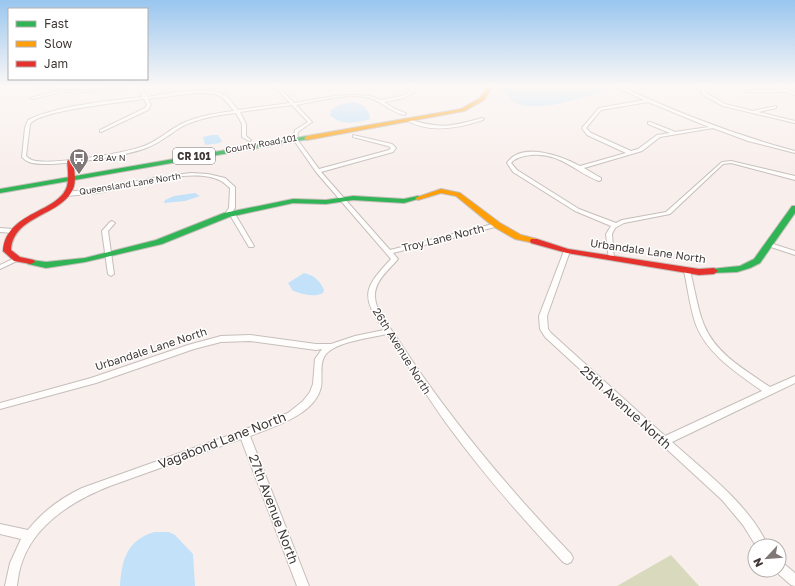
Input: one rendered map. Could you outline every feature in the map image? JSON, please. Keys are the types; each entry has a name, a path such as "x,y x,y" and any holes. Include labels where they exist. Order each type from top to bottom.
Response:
{"street":[{"path":"46,114 36,117 27,125 24,157 27,162 37,164 70,161 138,149 149,145 185,123 205,117 222,114"},
{"path":"101,131 134,114"},
{"path":"238,114 244,123 244,137 249,140"},
{"path":"303,114 310,122 296,131 296,139 318,171 389,252"},
{"path":"401,114 427,127 448,128 462,126 482,119"},
{"name":"County Road 101","path":"0,190 296,139 406,117 430,114"},
{"path":"595,114 584,128 589,134 631,154"},
{"path":"682,114 761,143 795,152"},
{"path":"762,114 795,122"},
{"path":"648,123 673,133"},
{"path":"579,168 631,154 640,150 659,136 716,127"},
{"path":"318,171 391,151 394,148 390,145 355,136"},
{"path":"599,179 556,156 535,153 522,155 510,160 509,166 515,171 577,210 615,225"},
{"path":"17,259 11,255 6,246 14,231 66,194 72,180 70,161"},
{"path":"610,259 609,234 615,225 628,220 650,218 668,213 722,163 731,162 795,178"},
{"name":"Queensland Lane North","path":"66,194 102,190 164,178 207,175 226,181 233,188 232,208 230,214"},
{"name":"Urbandale Lane North","path":"17,259 34,264 58,264 108,255 159,242 230,214 293,201 326,202 353,198 404,201 414,200 435,191 447,191 462,197 497,225 518,237 567,251 610,259 687,271 728,272 750,266 762,256 795,208"},
{"path":"230,214 251,246"},
{"path":"111,274 105,231 112,224"},
{"name":"Troy Lane North","path":"389,252 497,225"},
{"path":"0,230 14,231"},
{"path":"770,245 795,253"},
{"name":"25th Avenue North","path":"567,251 543,316 544,329 554,341 737,508 757,538"},
{"name":"26th Avenue North","path":"389,252 395,259 375,283 371,295 375,308 431,398 459,436 494,479 568,558"},
{"path":"0,267 17,259"},
{"path":"687,271 699,321 708,340 727,360 769,391"},
{"name":"Vagabond Lane North","path":"11,586 14,566 20,550 30,536 58,508 81,494 278,420 302,408 315,390 321,355 330,347 336,344 389,331"},
{"name":"Urbandale Lane North","path":"0,406 93,381 191,347 221,339 250,338 316,347 336,344"},
{"path":"664,441 795,379"},
{"name":"27th Avenue North","path":"244,433 303,586"},
{"path":"0,529 30,536"},
{"path":"787,574 795,581"}],"green space":[{"path":"671,555 699,586 617,586"}],"water":[{"path":"369,114 370,119 349,123 339,121 330,115"},
{"path":"218,135 222,141 220,143 205,145 203,137"},
{"path":"195,193 200,196 185,201 164,203 165,200 174,196"},
{"path":"304,273 310,275 318,281 324,290 323,293 312,295 293,291 288,283"},
{"path":"154,532 169,532 175,535 193,554 195,586 120,586 124,560 131,546 145,536"}],"traffic: fast":[{"path":"0,191 307,138"},
{"path":"31,262 46,265 85,260 159,242 227,215 293,201 326,202 353,198 404,201 418,198"},
{"path":"714,271 742,268 757,261 795,208"}],"traffic: slow":[{"path":"307,138 438,114"},
{"path":"418,198 441,191 458,194 497,225 518,237 534,241"}],"traffic: jam":[{"path":"31,262 17,259 7,251 8,241 12,233 20,225 60,200 66,194 69,190 71,182 70,161"},
{"path":"534,241 567,251 699,272 714,271"}],"place":[{"name":"28 Av N","path":"79,175"}]}
